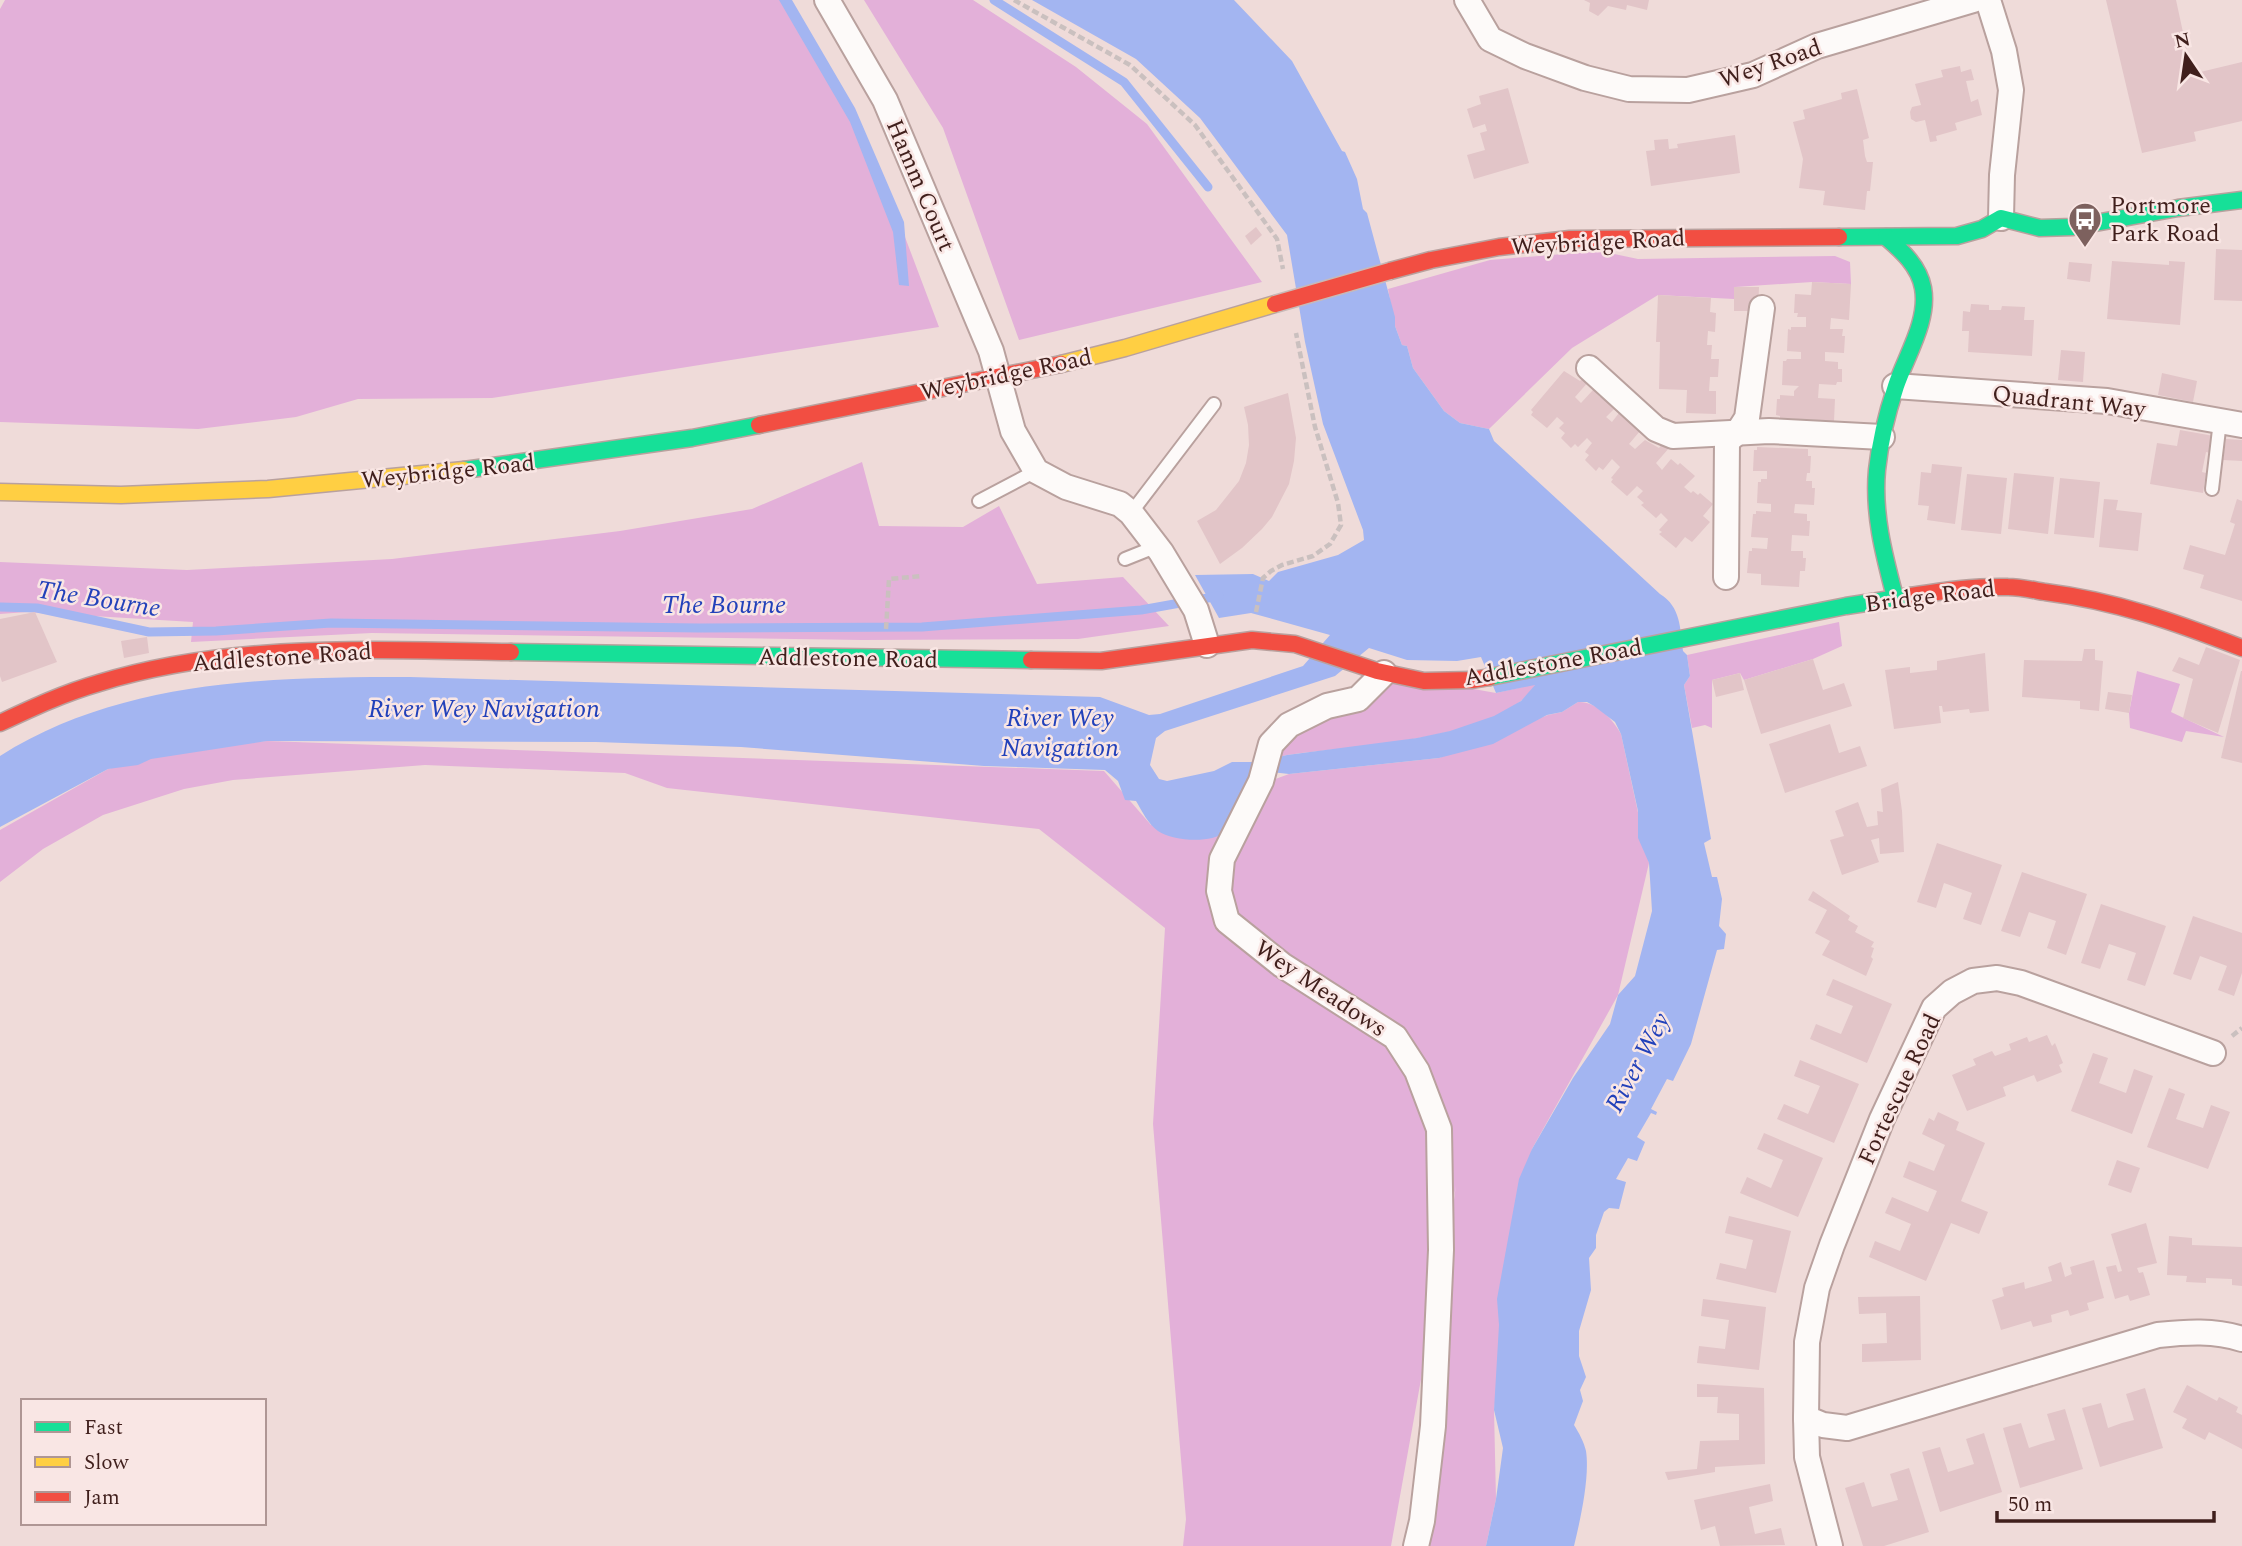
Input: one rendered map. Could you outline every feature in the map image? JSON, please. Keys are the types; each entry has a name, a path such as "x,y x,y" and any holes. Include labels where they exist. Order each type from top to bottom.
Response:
{"street":[{"name":"Hamm Court","path":"827,0 885,100 991,351 1013,431 1036,471"},
{"name":"Wey Road","path":"1467,0 1490,38 1525,56 1585,78 1629,89 1688,90 1753,75 1817,46 1973,0"},
{"path":"1988,0 2004,51 2011,90 2002,174 2001,218 2040,228 2073,227 2178,208 2242,200"},
{"name":"Weybridge Road","path":"0,492 121,495 268,489 459,471 692,438 999,377 1125,348 1432,260 1499,247 1570,239 1957,236 1982,229 2001,218"},
{"path":"1886,237 1903,253 1921,277 1924,296 1920,322 1895,386 1882,437 1875,483 1875,503 1882,545 1895,597"},
{"path":"1726,577 1727,441 1738,432 1747,418 1762,308"},
{"path":"1589,368 1656,429 1673,436 1769,431 1882,437"},
{"name":"Quadrant Way","path":"1895,386 2108,401 2231,423"},
{"path":"1036,471 1066,487 1120,504 1131,513 1161,552 1196,610 1207,645"},
{"name":"Bridge Road","path":"1697,635 1895,597 1960,588 2010,587 2045,590 2117,604 2242,648"},
{"name":"Addlestone Road","path":"0,723 74,689 122,674 190,661 300,650 1101,662 1252,640 1295,644 1380,672 1424,681 1488,678 1697,635"},
{"name":"Wey Meadows","path":"1380,672 1358,699 1327,706 1289,725 1271,744 1261,781 1222,859 1219,891 1227,922 1282,965 1395,1037 1417,1071 1439,1129 1441,1251 1433,1426 1422,1521 1416,1546"},
{"name":"Fortescue Road","path":"1830,1546 1807,1457 1808,1342 1817,1289 1882,1119 1934,1008 1952,992 1973,981 1997,978 2021,983 2213,1053"},
{"path":"1806,1418 1823,1425 1847,1428 2158,1335 2193,1332 2242,1339"}],"lane":[{"path":"1131,513 1214,404"},
{"path":"2212,489 2231,423"},
{"path":"979,501 1036,471"},
{"path":"1125,559 1155,547"}],"path":[{"path":"1014,0 1130,65 1195,125 1277,239"},
{"path":"1253,623 1263,578 1282,565 1314,556 1329,544 1341,525 1338,503 1315,427 1303,362"},
{"path":"886,617 889,579 922,576"}],"shaded area":[{"path":"5,0 787,0 874,155 939,327 492,398 358,399 296,417 198,429 0,422 0,9"},
{"path":"864,0 973,0 1076,67 1147,124 1262,282 1019,340 943,128"},
{"path":"1600,251 1638,259 1835,256 1850,262 1851,284 1812,282 1735,287 1734,299 1658,295 1572,348 1489,429 1460,423 1444,411 1413,368 1407,346 1402,345 1395,326 1388,289 1490,260"},
{"path":"862,462 879,526 963,527 999,506 1037,584 1123,577 1169,626 1078,639 862,640 372,633 191,642 193,622 27,612 0,614 0,562 187,570 392,559 620,531 752,509"},
{"path":"1839,622 1842,646 1813,659 1744,680 1740,673 1712,680 1712,728 1705,725 1692,728 1684,685 1690,676 1687,655"},
{"path":"2137,671 2180,684 2171,712 2224,737 2186,731 2182,742 2130,728 2129,713"},
{"path":"1384,673 1496,693 1536,684 1522,700 1501,714 1474,725 1410,740 1273,759 1271,744"},
{"path":"1578,702 1591,704 1603,712 1621,734 1649,863 1618,995 1532,1149 1494,1410 1496,1499 1486,1546 1407,1546 1456,1185 1391,1546 1183,1546 1186,1519 1153,1124 1165,928 1039,829 667,788 625,773 425,765 233,780 184,789 103,815 43,849 0,882 0,830 108,769 181,748 267,741 1104,771 1151,825 1289,774 1439,758 1562,712"}],"water":[{"path":"779,0 792,0 855,108 904,222 909,286 899,285 893,232 850,122"},
{"path":"1032,0 1234,0 1292,61 1345,152 1357,179 1402,345 1407,346 1413,368 1444,411 1460,423 1489,429 1494,441 1667,599 1676,612 1683,651 1687,655 1690,676 1684,685 1711,839 1704,843 1712,877 1717,877 1722,899 1719,926 1726,934 1724,949 1717,950 1691,1044 1673,1081 1667,1079 1651,1109 1657,1112 1656,1115 1651,1113 1637,1137 1645,1142 1637,1161 1628,1158 1616,1179 1626,1182 1619,1209 1609,1208 1604,1212 1596,1235 1596,1248 1589,1258 1591,1290 1579,1331 1579,1356 1586,1377 1580,1390 1583,1401 1574,1425 1586,1451 1587,1473 1574,1546 1486,1546 1503,1448 1494,1410 1499,1325 1497,1299 1519,1179 1532,1149 1573,1078 1610,1024 1618,995 1635,976 1652,911 1649,863 1638,838 1638,811 1621,734 1615,722 1587,702 1578,702 1562,712 1547,715 1493,744 1439,758 1289,774 1271,772 1225,832 1202,840 1173,837 1158,831 1148,821 1136,801 1125,800 1118,781 1105,770 984,766 741,747 596,742 267,741 151,759 138,765 108,769 0,827 0,756 47,730 96,711 147,697 199,688 304,679 410,677 1100,697 1149,715 1160,714 1303,666 1330,635 1251,613 1219,618 1195,575 1253,574 1269,581 1278,572 1338,555 1364,540 1363,530 1323,424 1305,342 1287,235 1200,118 1136,59","holes":["1369,648 1407,660 1457,661 1481,657 1496,693 1535,685 1521,701 1494,716 1450,731 1417,738 1287,755 1259,762 1232,762 1214,771 1167,781 1159,779 1150,765 1156,738 1165,731 1335,676"]}],"building":[{"path":"1584,0 1649,0 1647,10 1627,5 1626,10 1608,6 1598,16 1589,11 1590,3"},
{"path":"2106,0 2176,0 2192,74 2242,62 2242,121 2194,132 2196,141 2142,153"},
{"path":"1960,66 1961,72 1971,69 1974,80 1966,81 1971,102 1978,99 1982,115 1955,123 1957,130 1936,136 1937,141 1930,142 1925,120 1916,122 1911,119 1912,107 1921,105 1915,84 1943,77 1941,70"},
{"path":"1508,88 1529,163 1474,179 1467,155 1485,150 1480,133 1487,131 1485,124 1473,128 1467,109 1481,104 1479,96"},
{"path":"1857,89 1869,138 1863,140 1865,156 1867,162 1873,162 1865,210 1823,205 1825,191 1799,188 1803,159 1793,122 1805,119 1803,110 1842,99 1841,93"},
{"path":"1735,135 1740,173 1651,186 1646,151 1655,150 1654,140 1668,139 1669,149 1678,148 1677,144"},
{"path":"1256,227 1262,235 1251,245 1245,236"},
{"path":"2216,249 2242,250 2242,301 2214,300"},
{"path":"2112,261 2169,265 2169,261 2185,262 2180,325 2107,319"},
{"path":"2069,262 2092,264 2090,282 2067,279"},
{"path":"1812,282 1851,284 1849,320 1831,318 1830,329 1843,329 1844,353 1825,352 1825,361 1838,362 1838,369 1842,369 1842,382 1837,382 1836,385 1819,384 1818,398 1835,399 1834,421 1780,418 1776,415 1777,399 1780,399 1780,395 1794,396 1794,391 1799,386 1782,385 1783,361 1801,359 1801,352 1787,351 1788,329 1806,327 1806,317 1797,317 1798,313 1794,313 1795,294 1811,295"},
{"path":"1734,287 1759,287 1758,311 1734,311"},
{"path":"1658,295 1711,298 1710,312 1716,313 1715,332 1708,331 1707,345 1712,345 1711,359 1719,359 1718,377 1710,377 1709,391 1716,391 1716,414 1686,413 1687,390 1659,389 1660,342 1656,342"},
{"path":"1971,304 1989,305 1989,310 2001,310 2002,306 2025,307 2024,320 2034,320 2032,356 1968,352 1969,331 1962,331 1963,311 1970,312"},
{"path":"2061,350 2085,352 2083,382 2058,380"},
{"path":"1564,371 1580,381 1584,377 1589,381 1575,397 1581,403 1593,390 1600,397 1602,394 1616,407 1606,417 1612,422 1619,413 1625,419 1627,416 1640,431 1629,444 1635,449 1645,440 1659,448 1663,443 1669,448 1656,463 1662,470 1671,459 1695,476 1684,487 1691,493 1700,493 1713,504 1703,516 1710,522 1692,542 1685,537 1676,548 1659,534 1662,532 1659,530 1668,520 1661,513 1656,518 1641,505 1644,503 1637,497 1643,491 1637,486 1627,496 1611,482 1620,467 1612,459 1603,470 1599,467 1596,471 1585,460 1589,455 1585,452 1592,443 1587,438 1578,447 1575,444 1571,448 1561,438 1565,433 1559,428 1564,423 1557,417 1547,428 1531,415 1531,410"},
{"path":"2162,373 2197,381 2193,402 2158,395"},
{"path":"1288,393 1296,438 1289,484 1272,517 1262,529 1220,564 1197,521 1216,510 1239,481 1249,445 1244,407"},
{"path":"2180,430 2214,436 2211,453 2206,452 2202,472 2206,473 2203,493 2150,484 2157,443 2177,446"},
{"path":"2226,439 2242,440 2242,461 2223,460"},
{"path":"1757,447 1808,449 1808,456 1811,456 1810,473 1807,473 1806,481 1812,481 1812,488 1815,488 1814,505 1795,504 1794,513 1807,514 1807,521 1810,521 1809,536 1792,535 1791,551 1803,551 1803,558 1806,558 1805,571 1800,571 1799,587 1761,585 1761,574 1747,573 1749,551 1752,551 1752,548 1767,549 1768,538 1751,537 1753,514 1756,514 1756,511 1771,512 1771,504 1757,503 1758,482 1767,479 1767,471 1753,471 1754,450 1757,450"},
{"path":"1932,464 1962,467 1955,524 1927,520 1929,506 1918,505 1921,472 1931,473"},
{"path":"2014,473 2054,477 2048,534 2008,529"},
{"path":"1967,474 2007,478 2001,534 1961,530"},
{"path":"2060,478 2100,482 2094,538 2054,534"},
{"path":"2104,499 2118,500 2116,510 2142,513 2138,551 2099,547"},
{"path":"2237,499 2242,501 2242,601 2200,588 2204,575 2183,569 2190,545 2225,555 2235,524 2230,522"},
{"path":"35,612 57,662 2,682 0,619"},
{"path":"147,637 149,653 124,658 121,641"},
{"path":"2206,647 2240,660 2218,733 2183,718 2193,679 2172,671 2179,657 2199,665"},
{"path":"2084,649 2095,649 2095,660 2103,661 2099,711 2080,709 2080,701 2022,697 2024,660 2082,661"},
{"path":"1985,653 1989,711 1970,713 1969,709 1943,712 1942,706 1939,706 1941,723 1894,729 1885,670 1910,667 1910,673 1937,670 1937,661"},
{"path":"1813,659 1823,690 1844,683 1852,706 1761,734 1744,680"},
{"path":"2242,671 2242,763 2221,758"},
{"path":"1740,673 1744,690 1716,697 1712,680"},
{"path":"2108,692 2132,695 2129,713 2105,709"},
{"path":"1830,724 1839,753 1860,746 1867,766 1785,793 1769,744"},
{"path":"1898,782 1904,852 1880,854 1879,838 1871,840 1879,862 1842,875 1830,840 1844,836 1835,811 1858,802 1867,827 1878,825 1877,811 1883,812 1881,789"},
{"path":"1937,843 2002,865 1981,925 1963,919 1972,893 1944,883 1936,908 1917,902"},
{"path":"2022,872 2087,894 2066,955 2047,948 2056,921 2029,912 2020,937 2001,931"},
{"path":"1813,891 1850,916 1848,920 1858,926 1855,932 1874,942 1871,947 1874,948 1871,957 1873,959 1866,976 1822,955 1830,941 1815,933 1827,910 1808,900"},
{"path":"2101,904 2166,926 2145,986 2127,980 2136,953 2109,944 2100,969 2081,963"},
{"path":"2193,916 2242,933 2242,973 2234,996 2218,990 2227,966 2200,956 2191,980 2173,974"},
{"path":"1833,979 1892,1004 1867,1063 1810,1039 1816,1024 1841,1034 1853,1006 1826,995"},
{"path":"2047,1035 2052,1046 2055,1043 2063,1063 2059,1065 2062,1072 2037,1082 2034,1075 2003,1087 2006,1096 1967,1111 1952,1075 1976,1065 1973,1059 1992,1051 1995,1056 2011,1050 2009,1044 2027,1037 2029,1042"},
{"path":"2093,1053 2108,1058 2099,1083 2126,1093 2134,1069 2153,1076 2132,1134 2071,1111"},
{"path":"1800,1060 1859,1084 1834,1143 1777,1119 1784,1104 1808,1114 1820,1086 1794,1076"},
{"path":"2169,1088 2185,1094 2176,1119 2203,1128 2211,1105 2230,1112 2208,1169 2147,1147"},
{"path":"1938,1112 1959,1122 1956,1130 1985,1143 1961,1201 1988,1212 1979,1234 1951,1223 1926,1281 1869,1257 1875,1241 1900,1251 1911,1224 1885,1213 1892,1197 1928,1212 1937,1191 1903,1177 1909,1161 1934,1171 1945,1145 1922,1134 1929,1118 1934,1121"},
{"path":"1764,1133 1823,1158 1798,1217 1740,1193 1747,1177 1771,1188 1783,1160 1757,1149"},
{"path":"2117,1160 2140,1168 2131,1193 2108,1185"},
{"path":"1729,1216 1791,1231 1776,1293 1716,1279 1720,1263 1746,1269 1753,1240 1725,1233"},
{"path":"2146,1223 2157,1263 2137,1268 2139,1273 2143,1272 2150,1295 2130,1301 2128,1295 2115,1299 2106,1267 2116,1265 2118,1272 2122,1271 2111,1234"},
{"path":"2169,1236 2192,1238 2192,1245 2242,1247 2242,1286 2232,1285 2232,1279 2206,1278 2206,1283 2186,1282 2187,1276 2167,1275"},
{"path":"2094,1260 2104,1298 2087,1303 2089,1310 2070,1316 2068,1310 2051,1315 2052,1322 2033,1327 2031,1321 2001,1330 1992,1300 2004,1296 2002,1288 2024,1282 2025,1289 2052,1281 2048,1267 2061,1262 2065,1277 2072,1274 2070,1267"},
{"path":"1920,1296 1921,1360 1862,1362 1862,1344 1887,1343 1886,1313 1859,1314 1858,1297"},
{"path":"1703,1299 1766,1307 1759,1370 1697,1363 1699,1346 1725,1349 1729,1320 1701,1316"},
{"path":"1697,1384 1764,1388 1765,1464 1715,1467 1715,1472 1668,1480 1665,1472 1697,1469 1700,1441 1739,1440 1739,1414 1717,1413 1718,1397 1697,1397"},
{"path":"2187,1385 2217,1401 2219,1397 2238,1407 2236,1412 2242,1415 2242,1449 2209,1432 2205,1440 2182,1428 2187,1419 2173,1412"},
{"path":"2145,1388 2163,1448 2100,1467 2082,1408 2101,1403 2108,1428 2134,1420 2126,1394"},
{"path":"2065,1409 2083,1469 2020,1488 2003,1428 2021,1423 2029,1448 2055,1440 2047,1414"},
{"path":"1984,1433 2002,1492 1940,1512 1922,1452 1940,1447 1948,1472 1974,1464 1966,1439"},
{"path":"1909,1468 1929,1532 1884,1546 1863,1546 1845,1488 1864,1482 1872,1507 1898,1500 1890,1474"},
{"path":"1770,1484 1773,1501 1749,1507 1755,1534 1781,1528 1785,1545 1720,1546 1715,1526 1701,1530 1694,1500"}],"waterway":[{"path":"994,0 1124,82 1208,187"},
{"name":"The Bourne","path":"0,607 37,608 149,632 216,631 331,623 699,628 922,627 1141,610 1219,596"}],"traffic: fast":[{"path":"1839,237 1957,236 1982,229 2001,218 2040,228 2073,227 2178,208 2242,200"},
{"path":"1886,237 1914,266 1921,280 1924,300 1920,326 1890,406 1877,470 1878,518 1895,597"},
{"path":"464,470 692,438 759,425"},
{"path":"1490,677 1846,606 1911,596"},
{"path":"511,652 1031,660"}],"traffic: slow":[{"path":"1061,364 1275,304"},
{"path":"0,492 121,495 268,489 464,470"}],"traffic: jam":[{"path":"1390,271 1499,247 1570,239 1839,237"},
{"path":"1275,304 1390,271"},
{"path":"759,425 1061,364"},
{"path":"1911,596 1983,587 2013,587 2071,596 2169,621 2242,648"},
{"path":"1031,660 1101,661 1252,640 1295,644 1377,671 1424,681 1490,677"},
{"path":"0,723 86,687 149,670 200,661 304,651 511,652"}],"place":[{"name":"Portmore Park Road","path":"2085,249"}],"water label":[{"name":"River Wey Navigation","path":"484,708"},
{"name":"River Wey Navigation","path":"1060,732"},
{"name":"River Wey","path":"1637,1062"}]}
